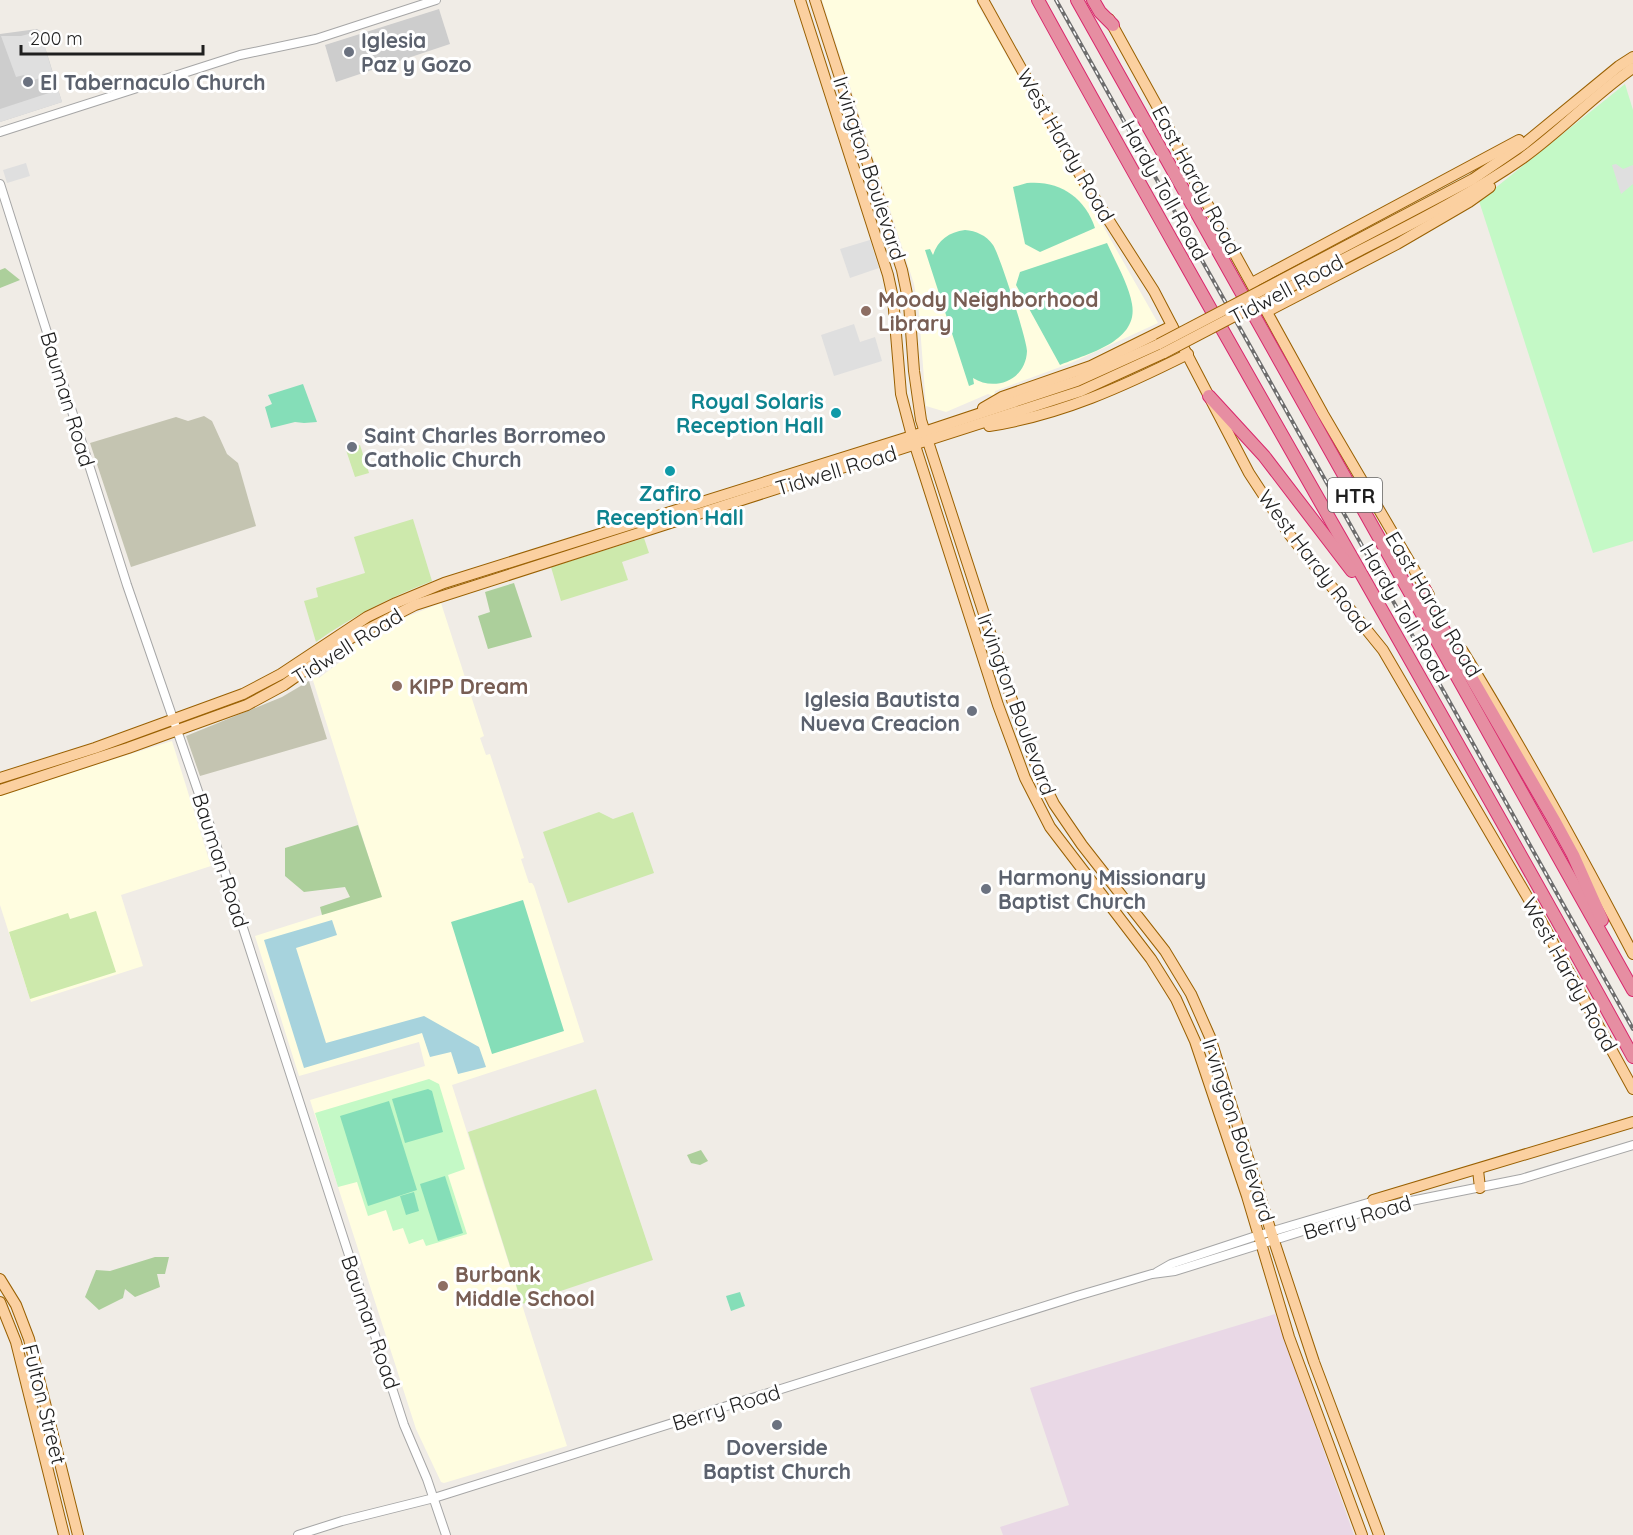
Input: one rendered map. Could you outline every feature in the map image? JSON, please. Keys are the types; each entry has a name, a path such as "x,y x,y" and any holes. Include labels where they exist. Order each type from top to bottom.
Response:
{"highway":[{"name":"Hardy Toll Road","path":"1038,0 1146,198 1633,1057"},
{"name":"Hardy Toll Road","path":"1077,0 1633,988"},
{"path":"1092,0 1113,25"},
{"path":"1209,396 1264,456 1378,604"},
{"path":"1425,590 1431,608 1572,855 1633,988"}],"main road":[{"name":"Irvington Boulevard","path":"800,0 886,269 893,298 901,394 913,441 998,705 1034,799 1062,844 1151,959 1176,999 1195,1041 1260,1240 1282,1317 1362,1535"},
{"name":"Irvington Boulevard","path":"815,0 902,270 909,304 916,394 927,436 1012,700 1039,774 1054,804 1082,845 1165,951 1191,994 1210,1037 1314,1362 1379,1535"},
{"name":"West Hardy Road","path":"983,0 1083,180 1145,276 1244,463 1289,534 1383,650 1530,900 1633,1089"},
{"name":"East Hardy Road","path":"1099,0 1193,178 1323,414 1425,590 1517,740 1633,954"},
{"name":"Tidwell Road","path":"245,699 314,650 370,621 667,518 960,425 1081,391 1308,271 1473,179 1524,144 1633,57"},
{"name":"Tidwell Road","path":"1308,271 1476,188 1524,157 1595,96 1633,68"},
{"path":"832,104 847,98"},
{"path":"1252,284 1514,143 1562,113"},
{"path":"1268,311 1397,244 1469,202 1524,157"},
{"path":"861,189 875,184"},
{"path":"1268,275 1264,285 1269,295 1276,299 1289,301"},
{"path":"893,298 903,335 912,343"},
{"path":"1162,348 1172,326"},
{"path":"960,425 1002,397 1091,366 1162,348 1188,354"},
{"path":"942,532 956,526"},
{"name":"Tidwell Road","path":"0,790 29,775 175,726 285,685 370,621"},
{"path":"314,650 318,662"},
{"name":"Tidwell Road","path":"0,778 29,775"},
{"path":"1373,1200 1633,1122"},
{"path":"1478,1170 1480,1188"},
{"name":"Fulton Street","path":"0,1279 16,1305 29,1340 78,1535"},
{"name":"Fulton Street","path":"0,1302 16,1342 64,1535"},
{"path":"1320,1423 1334,1427 1342,1436"},
{"path":"55,1504 69,1501"}],"street":[{"path":"0,132 240,55 316,39 436,0"},
{"name":"Bauman Road","path":"0,184 127,585 268,1004 404,1425 434,1498 446,1535"},
{"name":"Berry Road","path":"1272,1236 1423,1197 1521,1179 1633,1145"},
{"name":"Berry Road","path":"298,1535 342,1521 434,1498 1152,1274 1175,1271 1373,1200 1403,1196 1423,1197"}],"shaded area":[{"path":"822,0 975,0 1158,323 1071,363 995,391 994,396 988,394 946,412 926,406 919,313 914,284"},
{"path":"439,9 450,44 336,82 325,45"},
{"name":"El Tabernaculo Church","path":"37,29 40,31 62,102 0,122 0,34"},
{"path":"40,31 53,74 27,82 24,75 16,77 1,36 21,36"},
{"path":"58,90 62,102 0,122 0,109"},
{"path":"26,163 30,176 7,183 3,170"},
{"path":"1616,164 1623,169 1633,165 1633,184 1621,194 1612,165"},
{"path":"870,240 879,268 850,278 840,249"},
{"path":"854,324 860,342 875,337 882,361 834,376 821,335"},
{"path":"204,416 212,421 227,454 238,463 256,526 131,567 90,443 176,417 188,421"},
{"path":"441,603 484,736 480,738 486,755 490,754 524,858 521,859 529,883 534,886 584,1042 452,1085 567,1446 444,1483 441,1482 416,1429 310,1100 425,1066 419,1042 299,1076 255,936 381,896 311,674 315,671 319,678 345,658 342,652 363,639 396,621"},
{"path":"309,681 327,739 200,776 186,736 282,697"},
{"path":"172,741 211,866 121,895 143,966 31,1002 0,905 0,795"},
{"path":"1275,1314 1354,1535 1003,1535 1000,1527 1069,1505 1030,1388"}],"green space":[{"path":"1625,84 1633,110 1633,541 1593,553 1479,201"},
{"path":"1027,183 1050,184 1069,193 1085,207 1095,228 1040,252 1025,244 1013,187"},
{"path":"965,230 981,234 993,245 1018,315 1027,351 1021,369 1008,381 991,384 973,378 974,384 969,386 925,250 930,249 933,255 945,238"},
{"path":"1107,243 1128,289 1132,304 1132,317 1127,328 1108,345 1060,365 1016,285 1020,272"},
{"path":"5,268 20,280 0,288 0,270"},
{"path":"303,384 317,422 295,422 271,428 265,407 272,404 268,395"},
{"path":"360,445 369,473 355,477 346,450"},
{"path":"413,519 432,581 372,608 316,642 304,601 318,597 316,588 365,573 354,537"},
{"path":"644,538 649,553 622,562 628,580 561,601 551,567"},
{"path":"514,583 532,637 488,649 478,616 490,612 485,592"},
{"path":"599,812 613,819 633,812 654,873 568,903 543,832"},
{"path":"358,825 382,897 322,915 320,907 350,897 345,887 304,892 285,876 285,848"},
{"path":"523,900 564,1031 492,1054 451,922"},
{"path":"96,911 116,972 30,999 9,932 68,913 70,919"},
{"path":"429,1079 439,1084 465,1169 448,1175 467,1234 426,1246 423,1239 409,1244 403,1228 393,1231 386,1210 368,1216 357,1182 338,1187 315,1113"},
{"path":"428,1089 432,1091 443,1132 405,1143 392,1099"},
{"path":"596,1089 653,1260 522,1304 468,1132"},
{"path":"389,1101 417,1190 368,1206 340,1116"},
{"path":"701,1150 708,1161 700,1165 691,1163 687,1155"},
{"path":"445,1176 463,1233 438,1241 420,1184"},
{"path":"414,1192 419,1211 406,1215 400,1196"},
{"path":"155,1257 169,1257 165,1274 157,1274 160,1287 135,1297 125,1289 123,1298 99,1310 85,1297 96,1270 110,1271"},
{"path":"740,1292 745,1306 731,1311 726,1296"}],"water":[{"path":"332,920 337,935 296,948 326,1043 424,1016 479,1047 486,1067 458,1074 451,1052 430,1057 422,1033 304,1068 264,940"}],"railway":[{"path":"1056,0 1633,1029"}],"place":[{"name":"Iglesia Paz y Gozo","path":"349,52"},
{"name":"El Tabernaculo Church","path":"28,82"},
{"name":"Moody Neighborhood Library","path":"866,311"},
{"name":"Royal Solaris Reception Hall","path":"836,413"},
{"name":"Saint Charles Borromeo Catholic Church","path":"352,447"},
{"name":"Zafiro Reception Hall","path":"670,471"},
{"name":"KIPP Dream","path":"397,686"},
{"name":"Iglesia Bautista Nueva Creacion","path":"972,711"},
{"name":"Harmony Missionary Baptist Church","path":"986,889"},
{"name":"Burbank Middle School","path":"443,1286"},
{"name":"Doverside Baptist Church","path":"777,1425"}]}
